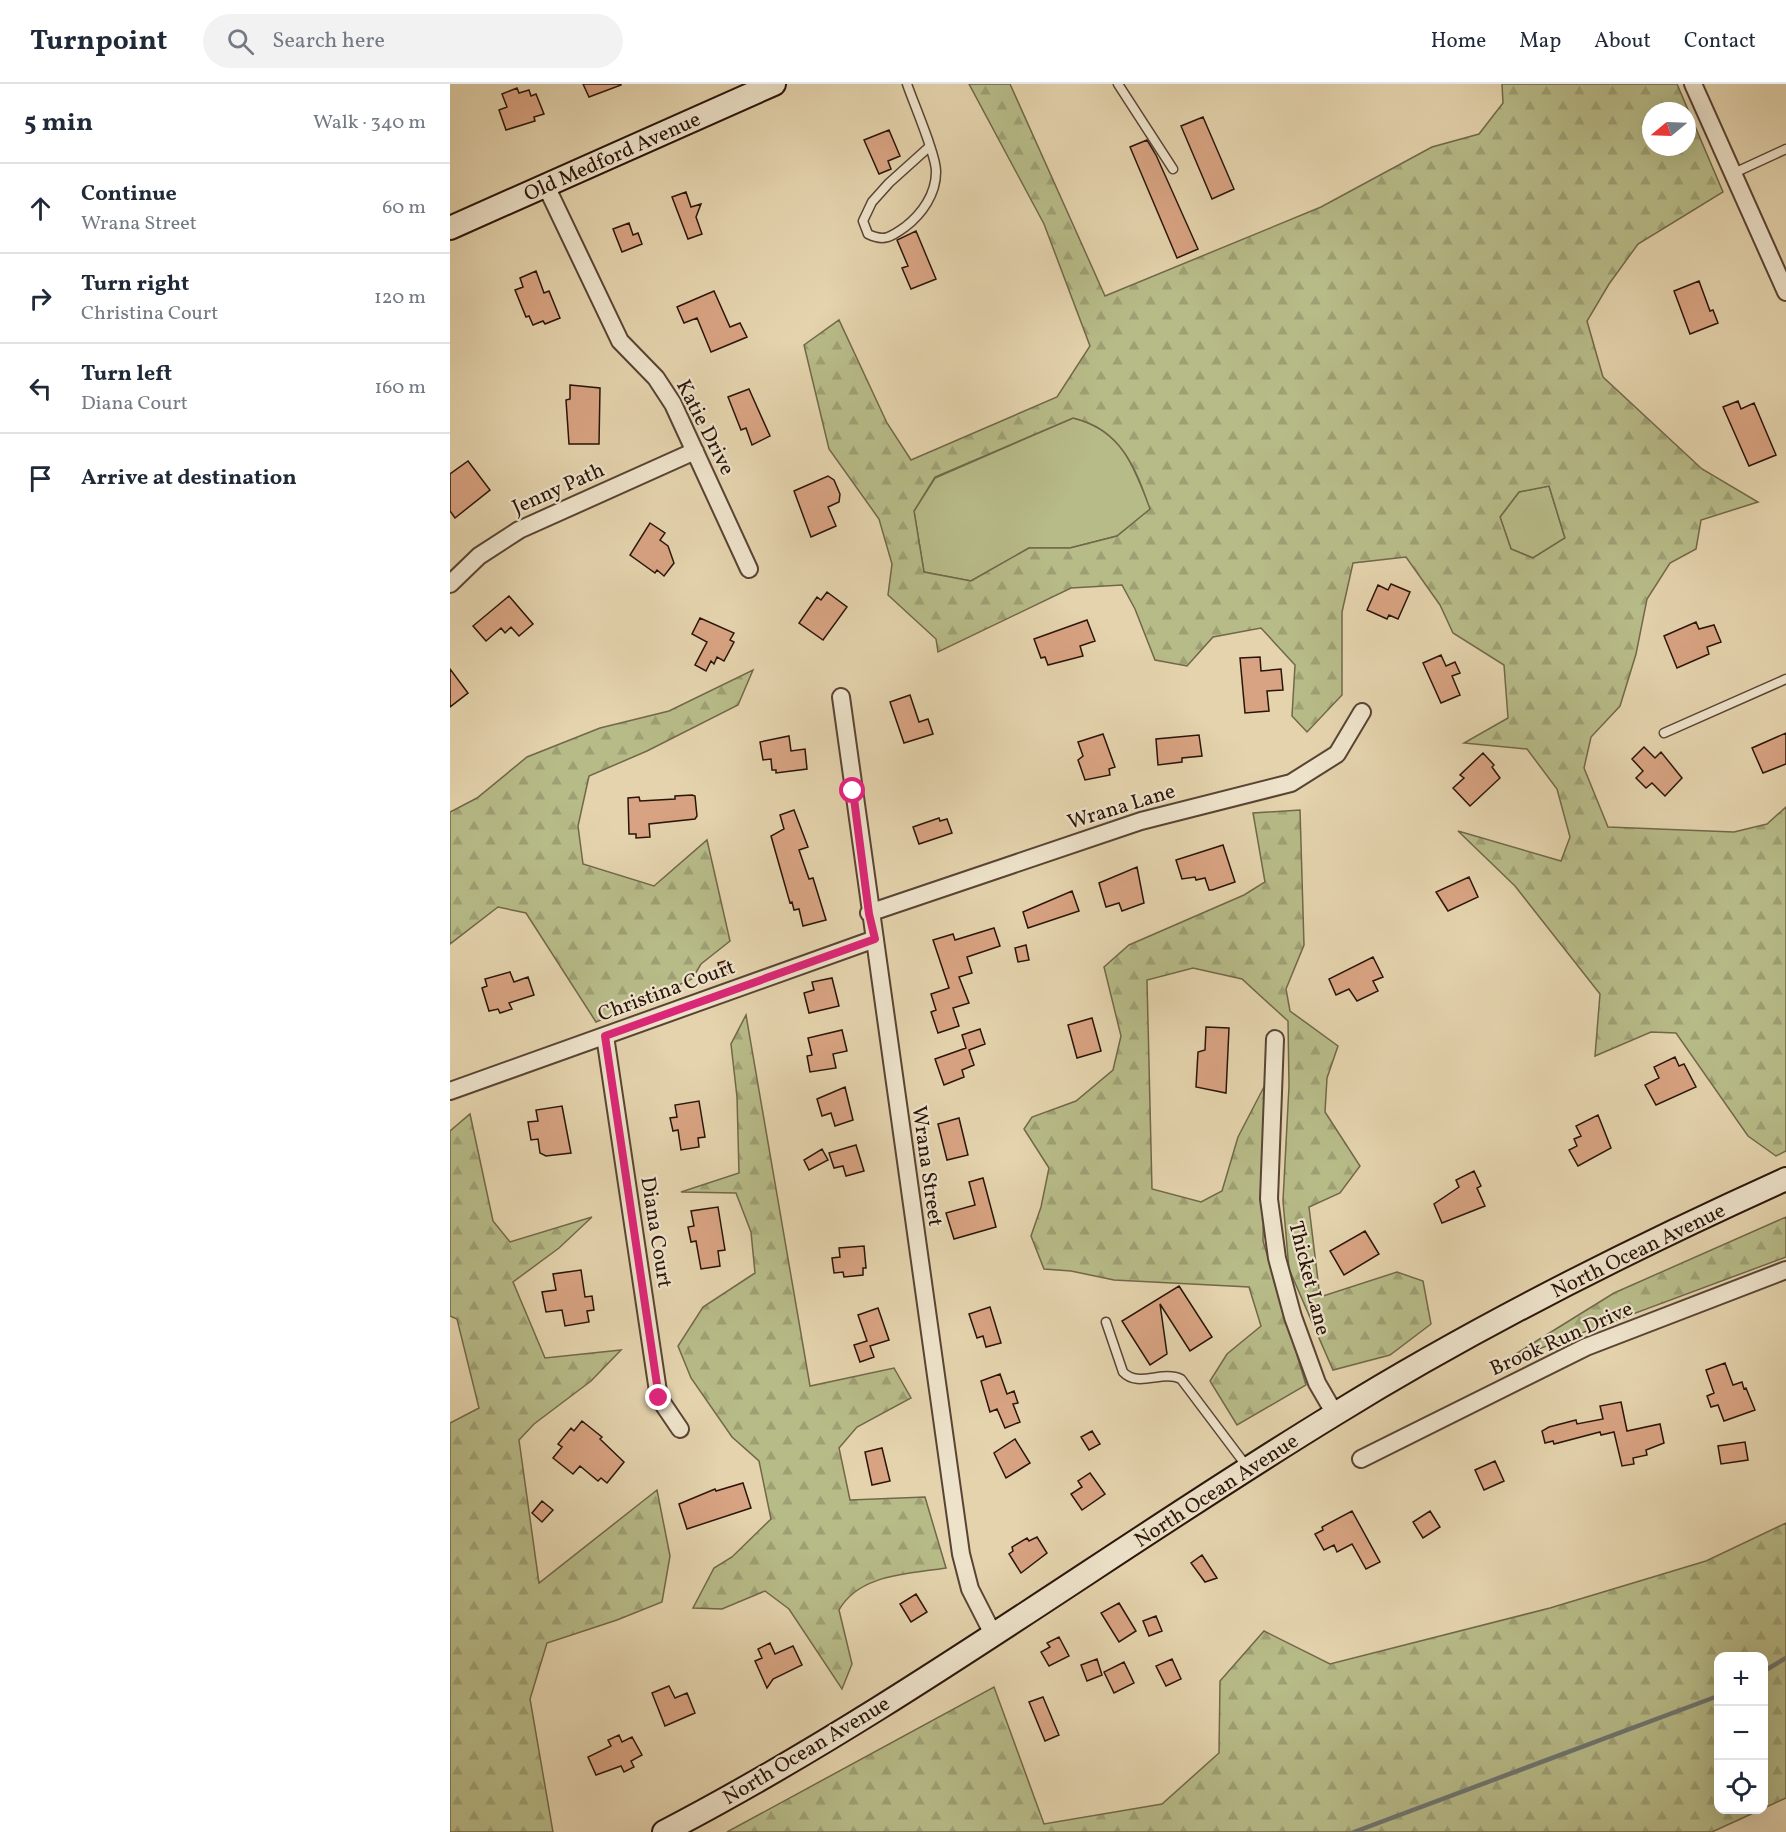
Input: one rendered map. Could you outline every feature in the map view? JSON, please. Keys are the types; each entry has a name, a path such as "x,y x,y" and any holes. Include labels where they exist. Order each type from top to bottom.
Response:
{"main road":[{"name":"Old Medford Avenue","path":"450,228 774,84"},
{"name":"North Ocean Avenue","path":"664,1832 792,1761 1335,1414 1573,1281 1682,1226 1786,1179"}],"street":[{"path":"1694,84 1786,292"},
{"name":"Katie Drive","path":"546,186 620,341 656,378 673,404 749,569"},
{"name":"Jenny Path","path":"450,584 479,556 519,530 696,451"},
{"name":"Wrana Street","path":"841,698 936,1394 961,1554 970,1589 993,1634"},
{"name":"Wrana Lane","path":"869,914 1142,821 1291,783 1337,754 1362,712"},
{"name":"Christina Court","path":"450,1091 875,939"},
{"name":"Diana Court","path":"605,1036 659,1398 680,1429"},
{"name":"Thicket Lane","path":"1275,1039 1269,1199 1277,1258 1293,1317 1317,1383 1335,1414"},
{"name":"Brook Run Drive","path":"1361,1459 1586,1347 1786,1270"}],"lane":[{"path":"907,84 937,170 934,192 916,219 889,238 878,239 868,234 863,221 872,202 928,147"},
{"path":"1118,84 1173,169"},
{"path":"1734,173 1786,149"},
{"path":"1664,733 1786,679"},
{"path":"1106,1322 1123,1372 1135,1379 1172,1374 1181,1379 1248,1469"}],"green space":[{"path":"969,84 1010,84 1105,296 1321,207 1432,147 1479,134 1503,103 1502,84 1677,84 1685,102 1642,102 1642,156 1696,156 1696,129 1723,192 1638,244 1609,284 1587,321 1603,377 1702,469 1758,502 1701,520 1696,549 1670,563 1647,599 1636,654 1620,706 1591,737 1584,768 1608,827 1734,832 1767,824 1786,807 1786,1151 1776,1156 1748,1136 1676,1033 1651,1032 1595,1056 1600,994 1515,886 1458,831 1561,861 1570,837 1557,789 1527,749 1464,743 1508,718 1504,665 1453,633 1440,605 1406,557 1353,563 1342,612 1342,695 1307,732 1292,716 1295,665 1261,628 1213,637 1187,666 1155,660 1135,609 1122,585 1071,588 938,652 936,639 888,595 892,564 879,519 829,449 804,345 839,320 887,423 911,460 1057,397 1090,346 1044,224","holes":["1073,418 1089,423 1115,441 1132,465 1150,509 1117,536 1070,548 1029,548 971,581 924,572 914,511 935,477","1549,486 1565,538 1533,558 1511,549 1500,517 1519,492"]},
{"path":"1073,418 1090,424 1115,441 1131,465 1151,509 1117,536 1070,548 1029,548 971,581 924,572 914,511 935,478"},
{"path":"1549,486 1565,538 1533,558 1511,549 1500,517 1519,492"},
{"path":"753,670 738,705 647,751 589,776 578,826 583,864 654,886 707,840 730,941 701,964 692,979 596,1022 526,913 498,907 450,944 450,812 477,798 527,757 600,728 669,711"},
{"path":"1300,810 1304,945 1286,989 1290,1011 1338,1046 1327,1078 1325,1112 1360,1166 1340,1193 1309,1207 1320,1297 1397,1272 1423,1281 1431,1324 1390,1355 1333,1370 1289,1269 1283,1201 1289,1086 1288,1021 1242,979 1193,968 1147,980 1152,1189 1201,1202 1222,1191 1238,1137 1266,1083 1263,1241 1306,1385 1237,1425 1210,1381 1227,1354 1261,1326 1249,1287 1114,1280 1071,1271 1044,1269 1031,1236 1041,1207 1049,1168 1024,1129 1032,1117 1076,1101 1113,1070 1121,1036 1104,967 1129,945 1244,895 1265,882 1253,813"},
{"path":"746,1015 810,1386 894,1368 911,1398 857,1427 839,1448 850,1500 925,1497 946,1568 901,1574 872,1582 848,1598 839,1610 852,1664 842,1689 789,1609 765,1591 722,1609 693,1608 714,1568 732,1557 771,1519 759,1461 732,1437 691,1378 678,1346 703,1307 755,1273 751,1232 736,1193 681,1192 739,1173 737,1097 731,1044"},
{"path":"470,1114 493,1221 510,1242 592,1217 559,1248 513,1282 545,1358 621,1350 591,1381 534,1424 519,1440 539,1583 657,1490 670,1556 662,1602 617,1620 547,1643 530,1699 553,1832 450,1832 450,1423 479,1408 457,1319 450,1316 450,1131"},
{"path":"1786,1217 1786,1257 1501,1363 1614,1293"},
{"path":"1786,1523 1786,1798 1768,1806 1768,1652 1714,1652 1714,1814 1751,1814 1712,1832 727,1832 994,1687 1044,1824 1162,1804 1219,1753 1220,1681 1264,1631 1330,1664 1550,1608 1706,1561"}],"building":[{"path":"583,84 621,84 621,85 589,97"},
{"path":"517,88 519,93 529,90 531,96 536,94 544,114 534,117 535,121 506,130 499,110 507,107 502,94"},
{"path":"1203,117 1234,189 1212,199 1181,126"},
{"path":"889,130 900,156 888,161 891,169 879,174 864,140"},
{"path":"1147,140 1198,249 1177,258 1130,147"},
{"path":"686,192 691,207 701,204 696,217 702,234 688,239 672,197"},
{"path":"629,223 633,235 638,233 642,244 622,252 613,229"},
{"path":"916,231 936,279 911,289 902,268 908,266 897,240"},
{"path":"536,271 544,293 549,291 560,318 545,324 543,321 533,325 529,316 526,317 515,290 523,287 520,278"},
{"path":"1699,281 1710,311 1713,310 1718,323 1690,334 1674,291"},
{"path":"714,291 730,327 740,323 747,337 711,352 697,318 684,323 677,307"},
{"path":"570,385 600,388 599,444 569,444 566,400 570,399"},
{"path":"749,389 770,436 752,445 746,428 741,430 728,397"},
{"path":"1738,401 1741,409 1754,403 1776,455 1749,466 1723,407"},
{"path":"468,461 490,490 455,518 450,511 450,474"},
{"path":"828,476 834,480 840,494 839,502 828,507 836,526 811,537 794,491"},
{"path":"650,523 665,533 660,540 668,546 674,563 664,576 657,570 655,573 630,555"},
{"path":"1391,584 1410,592 1398,619 1389,615 1387,619 1367,610 1378,585 1388,590"},
{"path":"827,592 847,607 823,640 799,623 817,597 821,600"},
{"path":"509,596 533,624 519,636 511,627 505,633 501,628 486,641 473,626"},
{"path":"700,618 734,633 730,640 734,642 724,661 717,657 714,664 711,661 706,671 695,665 707,642 692,634"},
{"path":"1087,620 1095,641 1080,646 1083,656 1048,665 1045,657 1041,658 1034,639"},
{"path":"1696,622 1699,629 1714,625 1721,642 1707,647 1709,654 1677,668 1664,636"},
{"path":"1441,655 1446,666 1455,662 1460,673 1452,676 1460,695 1441,703 1423,663"},
{"path":"1260,657 1261,671 1281,669 1283,690 1267,691 1269,711 1245,713 1240,658"},
{"path":"450,669 468,693 450,707"},
{"path":"910,695 919,722 928,719 933,734 904,743 890,702"},
{"path":"1786,733 1786,764 1763,773 1752,748"},
{"path":"1103,734 1115,767 1109,769 1110,775 1085,780 1078,760 1083,756 1078,742"},
{"path":"1199,735 1202,756 1182,758 1182,762 1158,765 1156,739"},
{"path":"789,736 791,751 805,749 807,769 776,773 776,770 772,770 771,759 763,760 760,742"},
{"path":"1644,747 1655,758 1661,752 1682,778 1665,796 1652,783 1646,788 1636,778 1643,771 1632,759"},
{"path":"1483,753 1494,765 1492,767 1500,778 1470,806 1453,788 1464,778 1460,775"},
{"path":"675,796 695,796 697,816 695,819 649,824 650,837 636,838 636,834 629,834 628,798 639,797 640,801 675,799"},
{"path":"794,810 808,847 799,850 809,879 813,878 826,920 803,926 799,909 794,910 792,902 790,903 771,836 784,829 780,815"},
{"path":"939,818 940,821 947,819 952,833 919,844 913,827"},
{"path":"1223,845 1235,882 1209,890 1205,878 1182,879 1176,860"},
{"path":"1137,867 1144,903 1122,911 1119,903 1106,907 1099,883"},
{"path":"1469,877 1478,897 1448,911 1436,892"},
{"path":"1072,891 1079,911 1028,928 1023,912"},
{"path":"994,928 1000,946 967,957 972,973 959,977 969,1003 953,1008 959,1026 938,1033 931,1012 936,1010 931,994 949,988 933,940 953,934 955,940"},
{"path":"1026,945 1029,960 1018,962 1015,948"},
{"path":"1373,957 1383,977 1373,981 1378,991 1357,1001 1349,989 1336,995 1329,979"},
{"path":"729,960 733,972 721,975 718,963"},
{"path":"510,972 514,982 528,977 534,995 509,1003 512,1009 500,1013 498,1009 489,1011 482,988 487,986 485,979"},
{"path":"832,978 839,1006 809,1013 804,993 814,990 812,982"},
{"path":"1092,1018 1101,1051 1077,1058 1068,1025"},
{"path":"1206,1027 1229,1028 1226,1093 1196,1087 1198,1052 1205,1050"},
{"path":"980,1029 985,1044 969,1050 974,1065 962,1070 964,1077 944,1085 935,1059 966,1048 962,1035"},
{"path":"842,1030 847,1051 833,1054 836,1068 810,1072 807,1056 812,1055 808,1038"},
{"path":"1675,1057 1679,1066 1684,1064 1696,1087 1656,1105 1645,1085 1659,1078 1654,1067"},
{"path":"845,1087 853,1120 835,1126 831,1113 822,1116 817,1099"},
{"path":"699,1101 705,1137 698,1138 699,1147 681,1150 678,1130 673,1131 670,1118 677,1117 675,1105"},
{"path":"562,1106 571,1153 546,1156 540,1153 538,1139 531,1140 528,1122 538,1121 536,1110"},
{"path":"1598,1115 1611,1148 1578,1166 1569,1150 1577,1146 1574,1139 1581,1136 1576,1126"},
{"path":"959,1118 968,1155 947,1160 938,1124"},
{"path":"856,1145 864,1171 846,1176 843,1166 834,1168 829,1153"},
{"path":"822,1149 828,1160 809,1170 804,1160"},
{"path":"1474,1171 1481,1186 1477,1188 1485,1206 1442,1223 1434,1204 1459,1187 1456,1180"},
{"path":"983,1178 996,1227 954,1239 946,1213 975,1205 969,1182"},
{"path":"718,1207 725,1250 718,1251 720,1266 701,1269 696,1241 691,1242 688,1227 694,1226 691,1211"},
{"path":"1365,1231 1379,1254 1344,1275 1330,1251"},
{"path":"864,1246 866,1268 863,1268 863,1275 844,1277 843,1272 834,1273 832,1258 840,1257 839,1248"},
{"path":"581,1270 585,1297 592,1296 594,1310 587,1311 589,1322 565,1326 562,1310 546,1312 542,1292 556,1290 553,1274"},
{"path":"1179,1286 1212,1337 1190,1351 1160,1304 1167,1354 1150,1365 1122,1321"},
{"path":"990,1307 1001,1343 986,1347 983,1336 977,1338 969,1314"},
{"path":"878,1308 889,1340 870,1346 874,1357 860,1362 854,1345 867,1341 858,1315"},
{"path":"1725,1363 1733,1385 1742,1382 1755,1410 1724,1421 1718,1405 1711,1407 1707,1396 1714,1393 1706,1370"},
{"path":"1000,1374 1007,1394 1014,1391 1018,1403 1013,1404 1020,1422 1005,1428 997,1409 990,1412 981,1381"},
{"path":"1621,1402 1627,1431 1660,1424 1664,1443 1646,1450 1647,1455 1633,1458 1634,1464 1622,1466 1614,1432 1601,1435 1600,1432 1554,1444 1553,1441 1545,1443 1542,1431 1549,1427 1576,1420 1577,1424 1603,1419 1600,1406"},
{"path":"582,1421 602,1437 600,1439 624,1462 607,1483 601,1478 598,1481 580,1466 573,1474 553,1458 562,1447 558,1444 571,1428 574,1431"},
{"path":"1092,1431 1100,1444 1089,1450 1081,1437"},
{"path":"1015,1439 1030,1463 1006,1478 994,1453"},
{"path":"1745,1442 1748,1460 1721,1464 1718,1446"},
{"path":"882,1448 890,1481 872,1485 865,1452"},
{"path":"1495,1461 1504,1481 1484,1490 1475,1470"},
{"path":"1090,1473 1105,1494 1082,1510 1071,1494 1082,1487 1078,1481"},
{"path":"743,1483 751,1508 687,1529 679,1504 715,1489 716,1491"},
{"path":"542,1501 553,1510 542,1522 532,1513"},
{"path":"1352,1511 1380,1562 1366,1569 1352,1544 1337,1552 1334,1545 1324,1550 1315,1534 1323,1530 1322,1527"},
{"path":"1430,1511 1440,1527 1423,1538 1413,1522"},
{"path":"1037,1537 1047,1553 1021,1573 1009,1554 1013,1551 1012,1547 1027,1538 1029,1541"},
{"path":"1202,1555 1217,1578 1205,1582 1191,1563"},
{"path":"916,1594 927,1612 911,1622 900,1604"},
{"path":"1119,1603 1136,1631 1119,1642 1101,1613"},
{"path":"1156,1616 1162,1631 1149,1636 1143,1621"},
{"path":"1059,1637 1069,1656 1049,1666 1041,1652 1050,1647 1047,1643"},
{"path":"770,1643 775,1654 793,1646 802,1665 773,1679 767,1688 755,1661 762,1658 758,1649"},
{"path":"1097,1659 1102,1675 1087,1681 1081,1665"},
{"path":"1172,1659 1181,1679 1166,1686 1156,1666"},
{"path":"1124,1662 1134,1683 1114,1693 1104,1672"},
{"path":"669,1686 675,1698 687,1693 695,1713 665,1726 652,1693"},
{"path":"1043,1697 1059,1735 1045,1741 1029,1702"},
{"path":"619,1735 622,1742 632,1737 642,1755 631,1761 634,1767 624,1772 621,1766 596,1775 588,1757 611,1746 608,1740"}],"waterway":[{"path":"1768,1669 1786,1658"},
{"path":"1354,1832 1714,1697"}],"route":[{"path":"659,1398 605,1036 875,939 869,914 853,791"}]}
